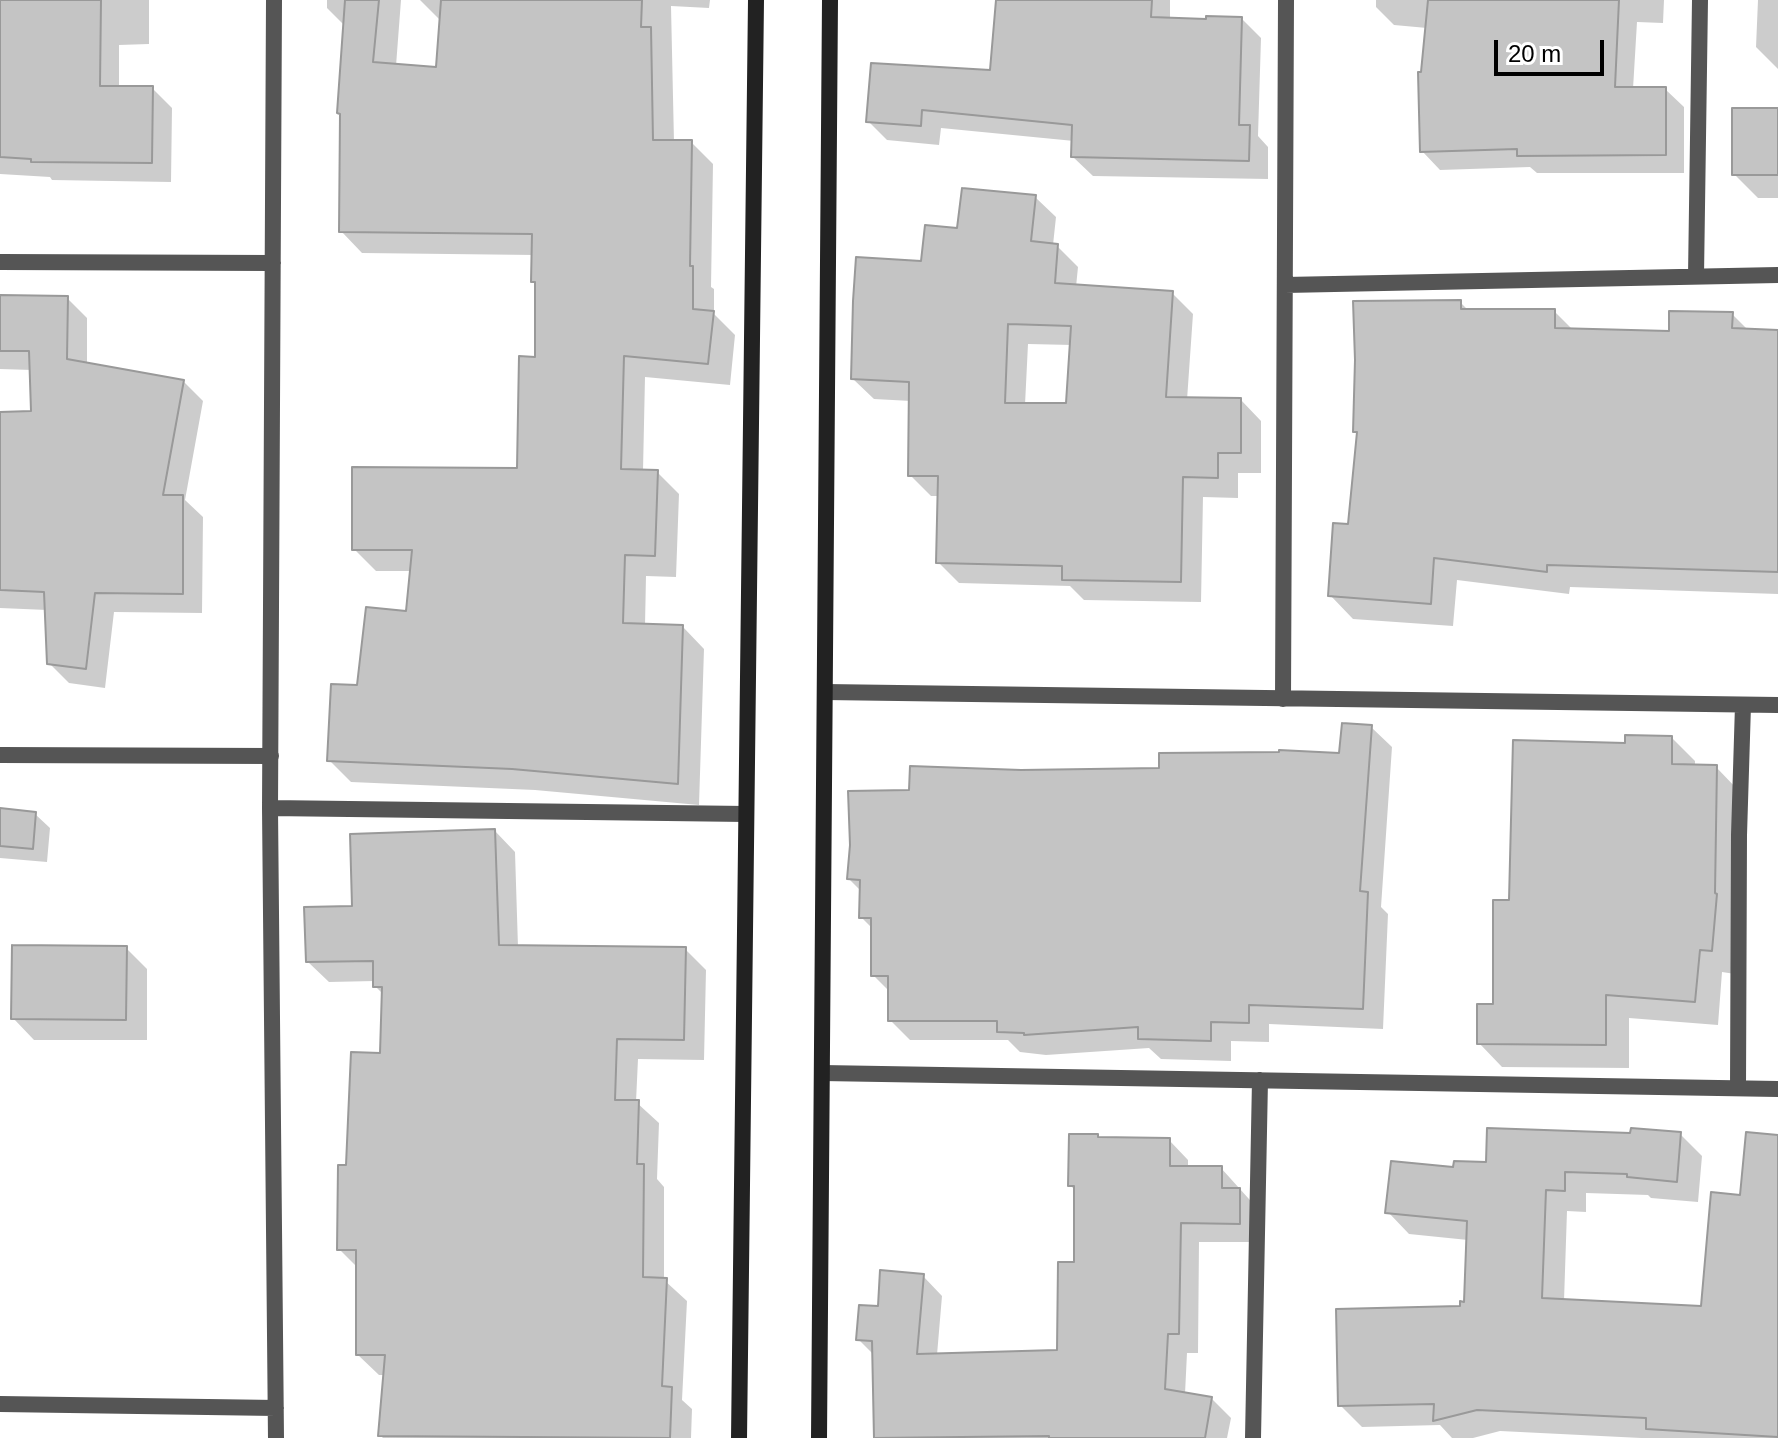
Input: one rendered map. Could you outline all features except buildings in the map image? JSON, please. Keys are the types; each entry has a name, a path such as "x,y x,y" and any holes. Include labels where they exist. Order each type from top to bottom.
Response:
{"street":[{"path":"274,0 270,808 276,1438"},
{"path":"739,1438 756,0"},
{"path":"819,1438 830,0"},
{"path":"1283,699 1286,0"},
{"path":"1696,276 1700,0"},
{"path":"0,262 273,263"},
{"path":"1285,285 1778,275"},
{"path":"825,692 1778,705"},
{"path":"1738,1088 1743,705"},
{"path":"0,755 271,756"},
{"path":"270,808 746,814"},
{"path":"822,1073 1778,1089"},
{"path":"1253,1438 1260,1080"},
{"path":"0,1404 276,1408"}]}
